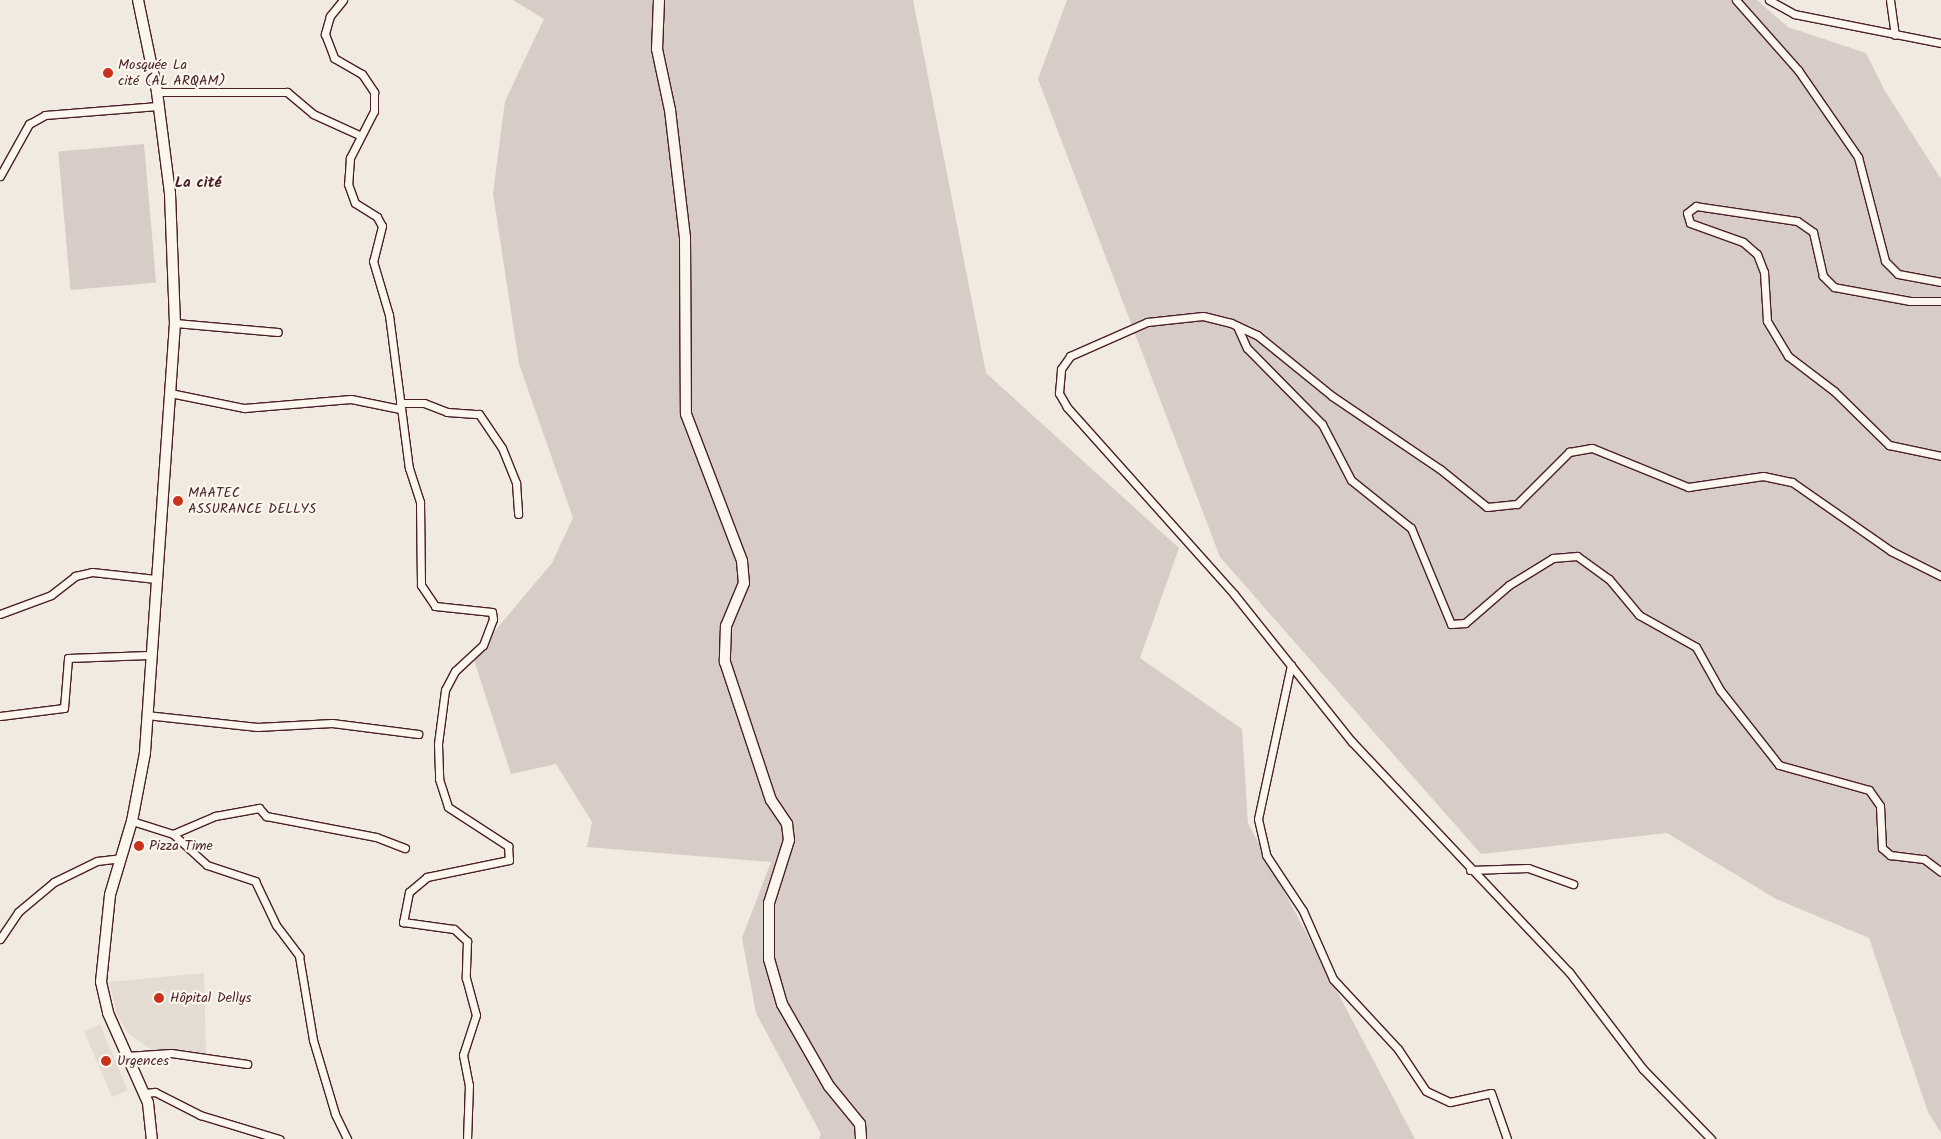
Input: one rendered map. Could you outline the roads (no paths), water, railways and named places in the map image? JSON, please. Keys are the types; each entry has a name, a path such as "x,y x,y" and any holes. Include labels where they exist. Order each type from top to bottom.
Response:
{"street":[{"path":"138,0 157,92 175,259 175,323 149,655 145,753 132,821 120,858 101,946 101,982 126,1056 145,1093 152,1139"},
{"path":"343,0 330,16 324,34 334,58 362,74 374,92 374,110 359,136 350,158 348,184 355,203 381,223 373,261 389,315 409,468 420,502 421,585 435,606 492,612 493,619 483,645 455,671 446,690 438,744 439,778 448,807 508,846 510,860 427,877 409,892 403,922 454,929 467,941 466,978 476,1015 464,1055 469,1085 468,1139"},
{"path":"658,0 657,49 670,110 685,237 686,414 742,562 744,583 726,626 725,662 771,800 787,824 789,840 769,903 769,959 782,1004 829,1086 860,1124 861,1139"},
{"path":"1736,0 1807,82 1858,156 1885,261 1898,274 1941,282"},
{"path":"1769,0 1794,14 1941,43"},
{"path":"1890,0 1895,35"},
{"path":"157,92 287,92 313,114 359,136"},
{"path":"0,176 29,124 45,115 158,106"},
{"path":"1941,301 1910,301 1834,287 1823,276 1813,232 1797,221 1696,206 1687,213 1690,223 1742,242 1757,254 1764,272 1767,321 1788,356 1834,391 1889,445 1941,456"},
{"path":"1711,1139 1643,1069 1569,972 1470,870 1352,742 1234,594 1067,407 1058,385 1061,369 1070,356 1147,322 1203,316 1237,326 1257,335 1332,396 1440,469 1487,507 1517,504 1569,452 1592,448 1688,487 1763,476 1792,482 1891,551 1941,576"},
{"path":"175,323 278,332"},
{"path":"1237,326 1247,348 1322,424 1351,480 1411,528 1451,624 1465,623 1509,585 1553,558 1577,556 1609,579 1639,615 1696,647 1720,690 1779,765 1869,790 1880,806 1882,848 1890,855 1924,860 1941,872"},
{"path":"170,393 244,408 351,399 400,406 424,402 448,412 478,414 502,448 516,483 518,514"},
{"path":"0,614 51,595 75,576 92,572 156,580"},
{"path":"0,716 64,708 68,658 149,655"},
{"path":"1291,665 1258,819 1266,855 1303,911 1333,979 1398,1049 1426,1091 1450,1102 1491,1093 1506,1139"},
{"path":"146,715 257,727 332,723 418,734"},
{"path":"173,834 215,816 258,808 266,816 358,833 405,848"},
{"path":"132,821 173,834 207,865 254,881 276,925 299,956 313,1040 334,1114 347,1139"},
{"path":"0,939 18,912 54,882 97,861 120,858"},
{"path":"1470,870 1528,868 1573,884"},
{"path":"126,1056 171,1053 247,1064"},
{"path":"145,1093 155,1092 200,1114 279,1139"}],"place":[{"name":"Mosquée La cité (AL ARQAM)","path":"108,73"},
{"name":"MAATEC ASSURANCE DELLYS","path":"178,501"},
{"name":"Pizza Time","path":"139,846"},
{"name":"Hôpital Dellys","path":"159,998"},
{"name":"Urgences","path":"106,1061"}],"district":[{"name":"La cité","path":"198,184"}]}
